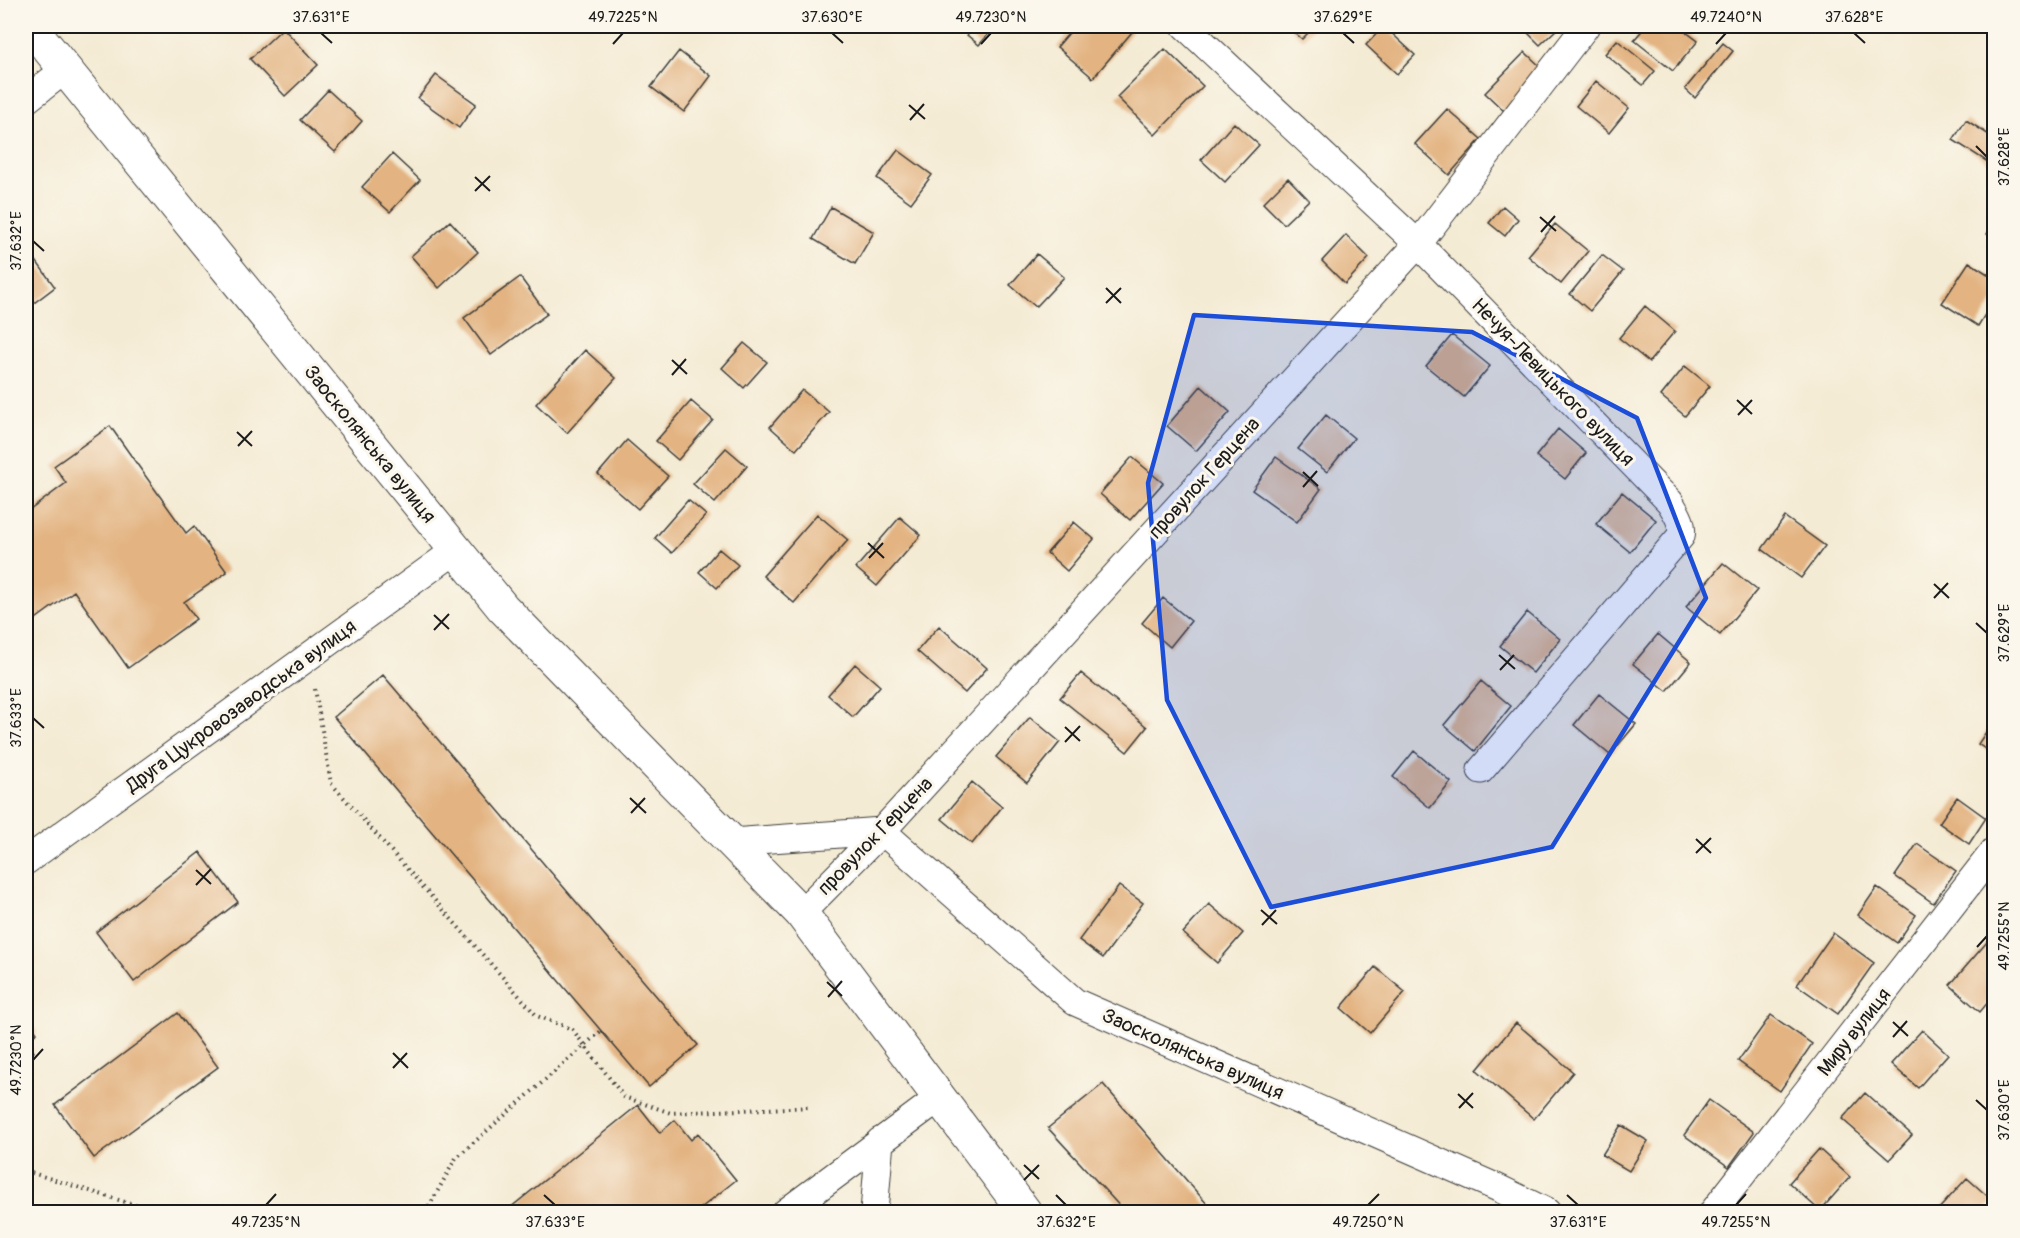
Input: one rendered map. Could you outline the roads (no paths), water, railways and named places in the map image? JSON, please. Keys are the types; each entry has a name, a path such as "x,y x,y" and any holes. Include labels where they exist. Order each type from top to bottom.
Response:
{"street":[{"name":"Заосколянська вулиця","path":"30,26 503,608 801,913 1025,1212"},
{"name":"Нечуя-Левицького вулиця","path":"1185,26 1418,244 1670,502 1683,528 1681,536 1481,770"},
{"name":"провулок Герцена","path":"801,913 882,831 1418,244 1586,26"},
{"path":"26,100 66,69"},
{"name":"Друга Цукровозаводська вулиця","path":"26,861 456,550"},
{"name":"Заосколянська вулиця","path":"882,831 1075,1002 1496,1186 1547,1212"},
{"path":"732,842 882,831"},
{"name":"Миру вулиця","path":"1713,1212 1995,851"},
{"path":"786,1212 939,1098"},
{"path":"874,1212 880,1141"}]}
